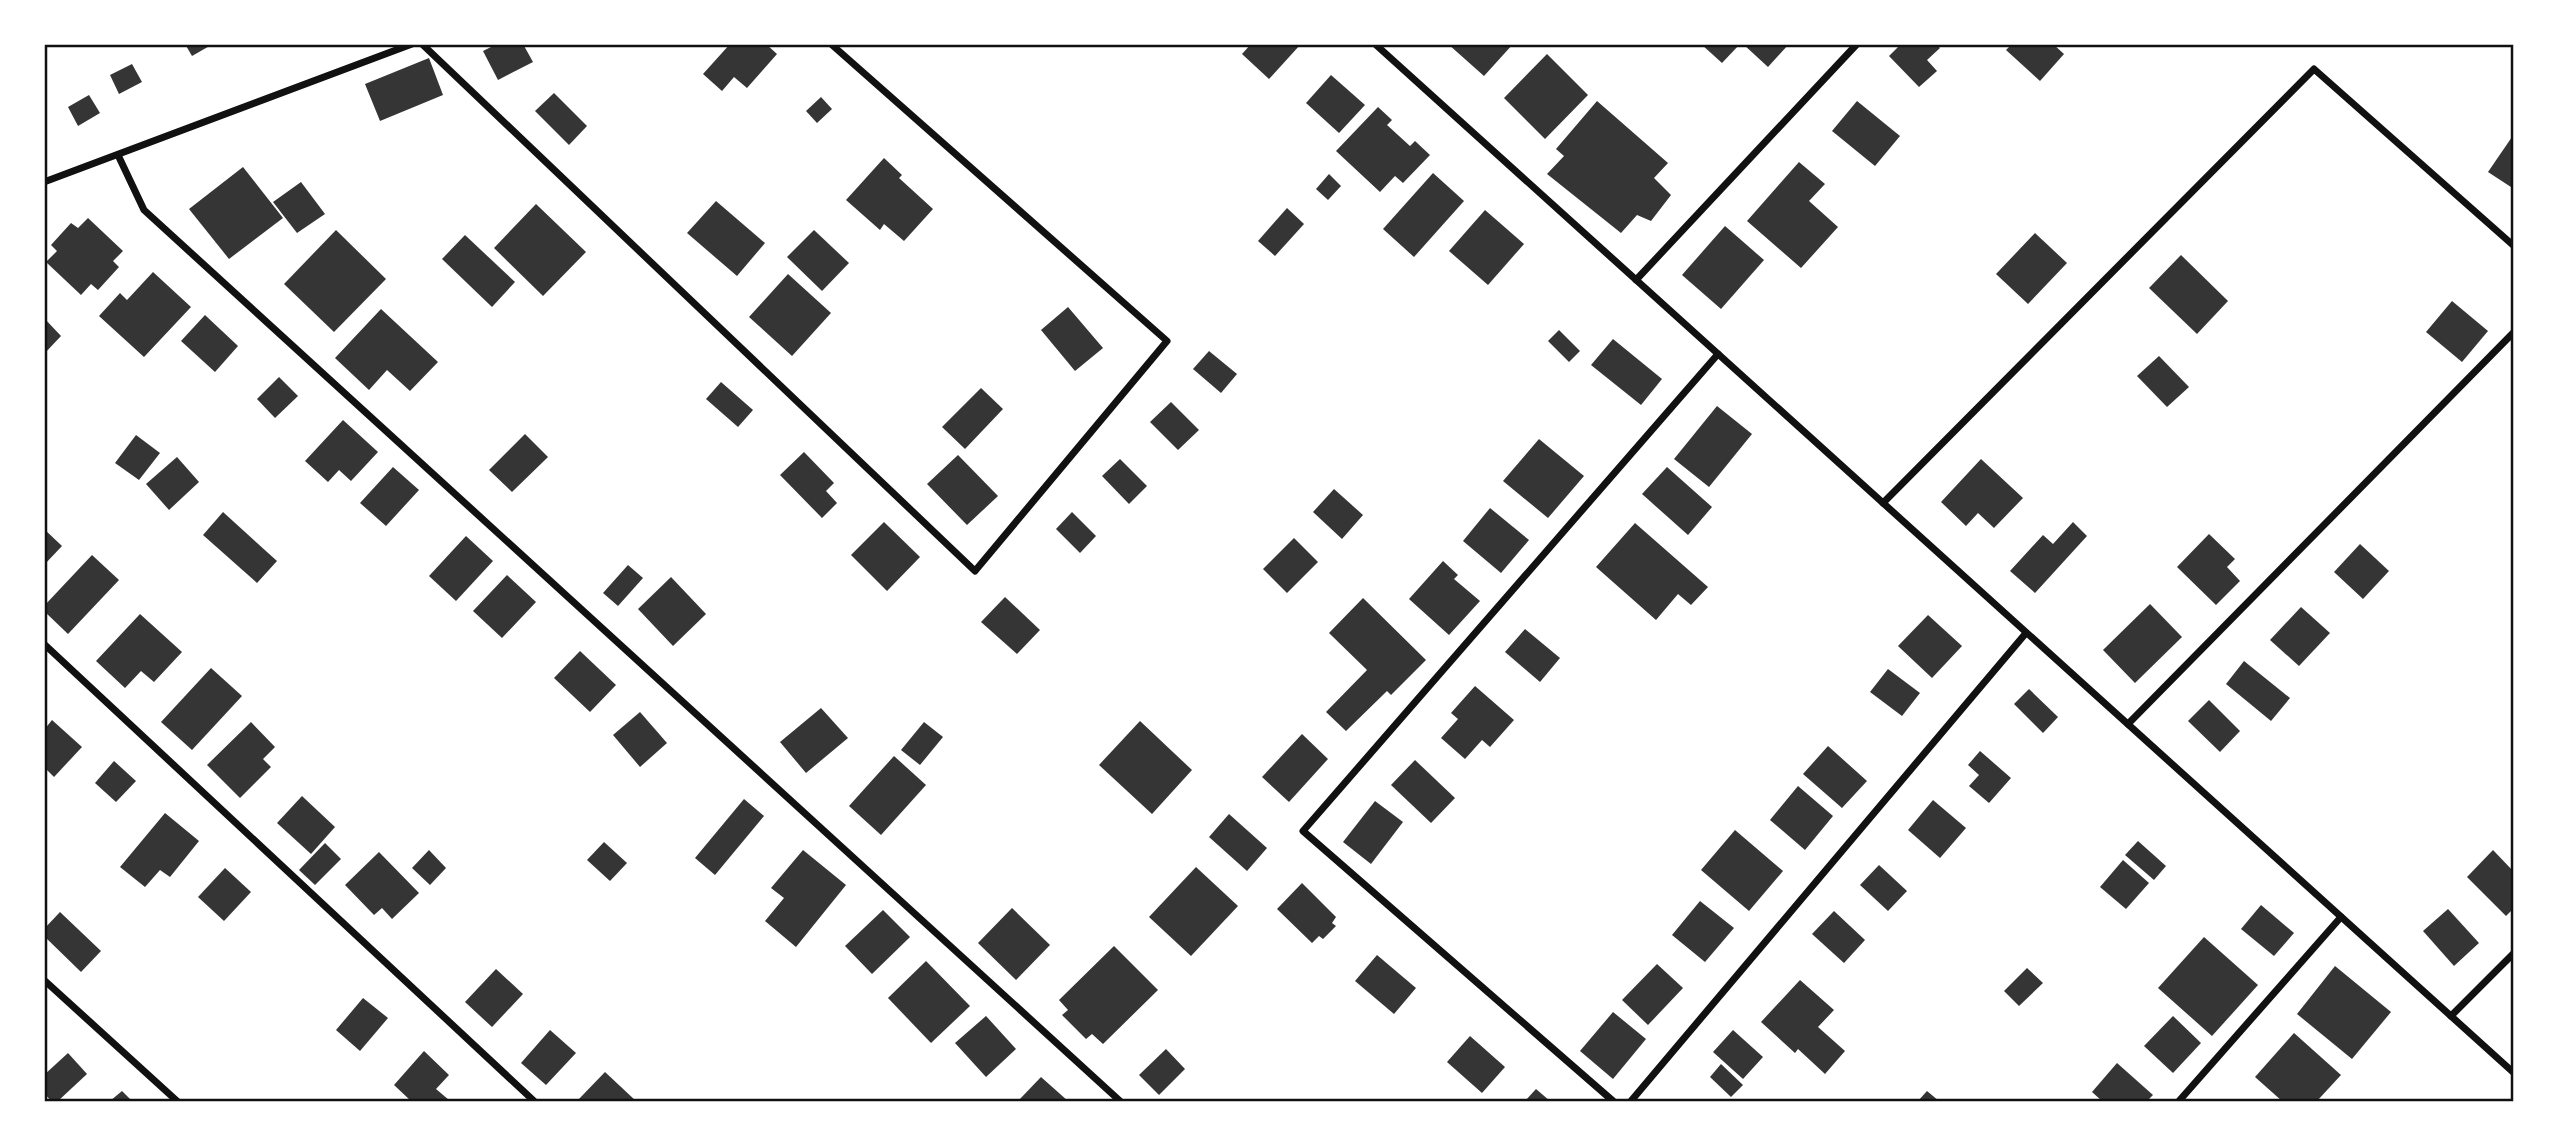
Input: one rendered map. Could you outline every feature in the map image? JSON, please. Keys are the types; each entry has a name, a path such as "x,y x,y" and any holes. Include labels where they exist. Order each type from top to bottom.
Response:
{"street":[{"path":"44,182 412,44"},
{"path":"422,44 975,571 1167,341 831,44"},
{"path":"1375,44 2514,1073"},
{"path":"1636,280 1857,44"},
{"path":"1883,503 2314,69 2514,246"},
{"path":"118,155 144,210 1120,1101"},
{"path":"2128,724 2514,332"},
{"path":"1613,1101 1303,831 1718,354"},
{"path":"1631,1101 2026,632"},
{"path":"44,644 534,1101"},
{"path":"2179,1101 2341,917"},
{"path":"2451,1016 2514,953"},
{"path":"44,980 177,1101"}],"building":[{"path":"185,44 213,44 192,56"},
{"path":"497,44 523,44 533,62 498,80 483,51"},
{"path":"730,44 766,44 777,54 747,88 734,77 722,91 703,74"},
{"path":"1251,44 1300,45 1269,79 1242,54"},
{"path":"1448,44 1513,44 1484,76"},
{"path":"1701,44 1740,44 1722,63"},
{"path":"1743,44 1789,44 1768,67"},
{"path":"1901,44 1936,44 1940,48 1927,60 1937,71 1919,87 1889,56"},
{"path":"2012,44 2053,44 2064,54 2040,81 2006,50"},
{"path":"1547,54 1588,95 1545,139 1504,98"},
{"path":"429,58 443,95 380,121 365,84"},
{"path":"132,64 142,82 119,94 110,75"},
{"path":"1331,75 1365,105 1339,133 1306,103"},
{"path":"554,93 587,126 569,145 535,111"},
{"path":"89,95 100,113 78,126 68,107"},
{"path":"821,97 832,109 817,123 806,111"},
{"path":"1597,101 1668,163 1654,178 1671,195 1651,221 1637,215 1621,233 1547,174 1564,156 1556,149"},
{"path":"1857,101 1900,136 1875,166 1832,131"},
{"path":"1378,107 1392,120 1387,125 1410,146 1415,141 1430,155 1403,183 1395,176 1380,192 1336,151"},
{"path":"2514,134 2514,189 2488,172"},
{"path":"884,158 902,175 899,178 933,209 904,241 884,224 880,230 846,200"},
{"path":"1799,162 1825,184 1809,201 1838,227 1801,268 1747,221"},
{"path":"243,167 283,218 229,259 189,209"},
{"path":"1433,173 1464,201 1414,257 1383,229"},
{"path":"1329,174 1341,186 1328,200 1316,189"},
{"path":"301,182 325,214 297,233 273,202"},
{"path":"716,201 765,243 737,276 687,233"},
{"path":"536,204 586,252 543,296 494,248"},
{"path":"1287,208 1304,224 1275,256 1258,241"},
{"path":"1485,210 1524,244 1488,285 1449,251"},
{"path":"88,218 123,251 113,261 119,267 98,290 91,284 81,295 46,262 57,251 51,245 71,223 78,228"},
{"path":"1725,226 1764,260 1721,309 1682,275"},
{"path":"336,230 386,279 334,332 284,284"},
{"path":"814,230 849,263 822,291 787,257"},
{"path":"2035,233 2067,263 2028,304 1996,274"},
{"path":"465,235 515,282 492,307 442,259"},
{"path":"2181,255 2228,301 2197,334 2149,288"},
{"path":"153,272 191,307 144,357 99,316 120,293 127,300"},
{"path":"788,274 831,313 792,356 749,317"},
{"path":"2452,301 2488,331 2462,362 2426,332"},
{"path":"1068,307 1103,348 1075,371 1041,330"},
{"path":"381,309 438,362 410,391 387,370 369,390 335,358"},
{"path":"205,315 238,346 215,372 181,341"},
{"path":"44,318 61,336 44,354"},
{"path":"1559,330 1580,351 1569,362 1548,341"},
{"path":"1613,339 1662,379 1641,405 1591,365"},
{"path":"1209,351 1237,374 1221,393 1193,369"},
{"path":"2159,356 2189,387 2167,407 2137,376"},
{"path":"279,377 298,396 275,418 257,399"},
{"path":"721,382 753,410 738,427 706,399"},
{"path":"981,388 1003,409 965,449 942,427"},
{"path":"1171,402 1199,430 1178,450 1150,422"},
{"path":"1717,406 1752,434 1709,487 1674,459"},
{"path":"343,420 378,452 351,481 339,470 328,482 305,461"},
{"path":"525,434 548,457 512,492 489,470"},
{"path":"136,435 160,453 139,480 115,463"},
{"path":"1539,439 1584,476 1548,518 1503,481"},
{"path":"804,452 834,483 826,491 837,503 822,518 780,475"},
{"path":"958,455 998,496 967,525 927,484"},
{"path":"177,457 199,482 169,510 146,484"},
{"path":"1120,459 1147,486 1129,504 1102,476"},
{"path":"1981,459 2023,498 1994,528 1978,513 1966,526 1941,502"},
{"path":"393,467 419,490 386,526 360,503"},
{"path":"1667,467 1712,507 1688,535 1642,494"},
{"path":"1334,489 1363,515 1342,539 1313,512"},
{"path":"1490,508 1529,540 1501,573 1463,541"},
{"path":"223,512 277,561 257,583 203,535"},
{"path":"1072,512 1096,536 1080,553 1056,529"},
{"path":"884,522 920,557 887,591 851,555"},
{"path":"2073,522 2087,536 2035,593 2010,571 2043,535 2053,544"},
{"path":"1635,523 1708,587 1691,605 1678,594 1656,620 1596,567"},
{"path":"44,529 62,546 44,565"},
{"path":"2209,534 2235,559 2227,567 2240,581 2216,605 2177,567"},
{"path":"466,536 493,561 456,601 429,576"},
{"path":"1294,538 1318,562 1287,593 1263,569"},
{"path":"2360,544 2389,571 2363,599 2334,572"},
{"path":"92,555 119,580 68,634 44,611 44,606"},
{"path":"1443,561 1458,575 1454,579 1480,601 1449,635 1409,599"},
{"path":"628,565 643,578 618,606 603,593"},
{"path":"507,575 536,602 502,638 473,611"},
{"path":"671,577 706,614 673,646 638,609"},
{"path":"1005,597 1040,630 1017,654 981,622"},
{"path":"1363,598 1426,660 1391,695 1387,691 1346,731 1326,712 1367,670 1329,633"},
{"path":"2150,604 2182,637 2135,683 2103,650"},
{"path":"2301,607 2330,633 2299,666 2270,640"},
{"path":"140,614 182,652 154,682 141,671 125,688 96,661"},
{"path":"1928,615 1962,646 1932,678 1898,646"},
{"path":"1525,629 1560,658 1540,682 1505,652"},
{"path":"580,651 616,685 590,712 554,678"},
{"path":"2244,661 2290,698 2271,721 2226,684"},
{"path":"211,668 242,696 192,750 161,722"},
{"path":"1888,669 1920,693 1902,716 1870,692"},
{"path":"1475,686 1514,720 1490,747 1482,740 1465,759 1441,738 1458,719 1451,713"},
{"path":"2029,689 2058,717 2043,733 2014,704"},
{"path":"2209,700 2240,731 2220,752 2188,721"},
{"path":"821,708 848,738 806,773 780,742"},
{"path":"640,712 667,743 640,767 613,735"},
{"path":"52,720 82,747 54,777 44,767 44,730"},
{"path":"1140,721 1192,770 1152,814 1099,765"},
{"path":"251,722 275,747 263,759 271,767 240,798 207,765"},
{"path":"924,722 943,737 920,765 901,750"},
{"path":"1302,734 1328,759 1289,802 1262,777"},
{"path":"1828,746 1867,781 1842,808 1803,774"},
{"path":"1980,751 2011,778 1989,803 1969,786 1979,775 1968,765"},
{"path":"894,756 926,785 881,835 849,806"},
{"path":"1415,760 1455,798 1431,823 1391,785"},
{"path":"114,761 136,781 116,802 95,783"},
{"path":"1798,786 1833,816 1805,850 1770,820"},
{"path":"302,796 335,827 311,854 277,823"},
{"path":"744,799 764,816 715,875 695,858"},
{"path":"1933,800 1966,828 1940,858 1908,830"},
{"path":"1375,801 1403,822 1371,864 1343,842"},
{"path":"165,813 199,841 170,877 160,870 145,887 120,867"},
{"path":"1229,814 1267,848 1247,871 1209,837"},
{"path":"1735,830 1783,871 1749,911 1701,870"},
{"path":"2138,841 2166,866 2154,880 2125,855"},
{"path":"604,842 627,863 610,881 587,860"},
{"path":"325,843 341,859 315,885 299,870"},
{"path":"429,850 446,868 430,885 412,868"},
{"path":"803,850 846,885 796,947 765,921 784,898 771,888"},
{"path":"2493,850 2514,872 2514,908 2506,916 2467,877"},
{"path":"379,852 419,893 392,919 382,908 374,915 345,885"},
{"path":"2123,860 2149,883 2126,909 2100,887"},
{"path":"1879,865 1907,891 1888,911 1860,885"},
{"path":"1196,867 1238,906 1191,956 1149,917"},
{"path":"225,868 251,892 224,921 198,897"},
{"path":"1302,883 1336,917 1332,923 1336,926 1323,939 1319,936 1312,943 1277,909"},
{"path":"1700,901 1734,928 1705,962 1672,935"},
{"path":"2261,905 2294,933 2274,956 2241,929"},
{"path":"1012,908 1050,945 1016,980 978,943"},
{"path":"2448,909 2479,943 2454,966 2423,931"},
{"path":"883,910 910,937 872,974 845,946"},
{"path":"1834,911 1865,940 1844,963 1812,934"},
{"path":"60,912 101,951 81,972 44,936 44,929"},
{"path":"2204,937 2258,985 2212,1036 2158,988"},
{"path":"1114,946 1158,990 1103,1044 1092,1034 1086,1039 1062,1015 1068,1010 1059,1000"},
{"path":"1377,955 1416,988 1394,1014 1355,981"},
{"path":"926,961 970,1006 931,1043 888,998"},
{"path":"1657,964 1683,988 1648,1025 1622,1000"},
{"path":"2335,966 2391,1012 2352,1059 2297,1014"},
{"path":"2027,968 2043,983 2019,1006 2004,991"},
{"path":"496,969 523,994 492,1027 465,1002"},
{"path":"1800,980 1834,1010 1818,1027 1845,1051 1825,1074 1798,1049 1795,1053 1761,1022"},
{"path":"363,998 388,1018 360,1051 336,1030"},
{"path":"1613,1012 1646,1039 1613,1079 1580,1051"},
{"path":"986,1016 1016,1049 986,1077 955,1043"},
{"path":"2173,1016 2201,1043 2173,1073 2144,1046"},
{"path":"550,1030 576,1053 546,1085 521,1063"},
{"path":"1733,1030 1763,1057 1743,1079 1713,1052"},
{"path":"2294,1033 2341,1075 2317,1101 2282,1101 2255,1077"},
{"path":"1470,1036 1505,1067 1482,1093 1447,1062"},
{"path":"1166,1049 1185,1069 1159,1095 1139,1075"},
{"path":"424,1051 449,1075 436,1089 449,1100 447,1101 411,1101 394,1085"},
{"path":"68,1053 87,1074 58,1101 51,1101 44,1093 44,1075"},
{"path":"2117,1063 2153,1095 2147,1101 2102,1101 2092,1092"},
{"path":"1721,1064 1743,1085 1731,1097 1710,1077"},
{"path":"605,1072 636,1101 577,1101"},
{"path":"1041,1077 1068,1101 1018,1101"},
{"path":"1536,1089 1550,1101 1525,1101"},
{"path":"122,1091 132,1101 110,1101"},
{"path":"1927,1091 1939,1101 1918,1101"}]}
